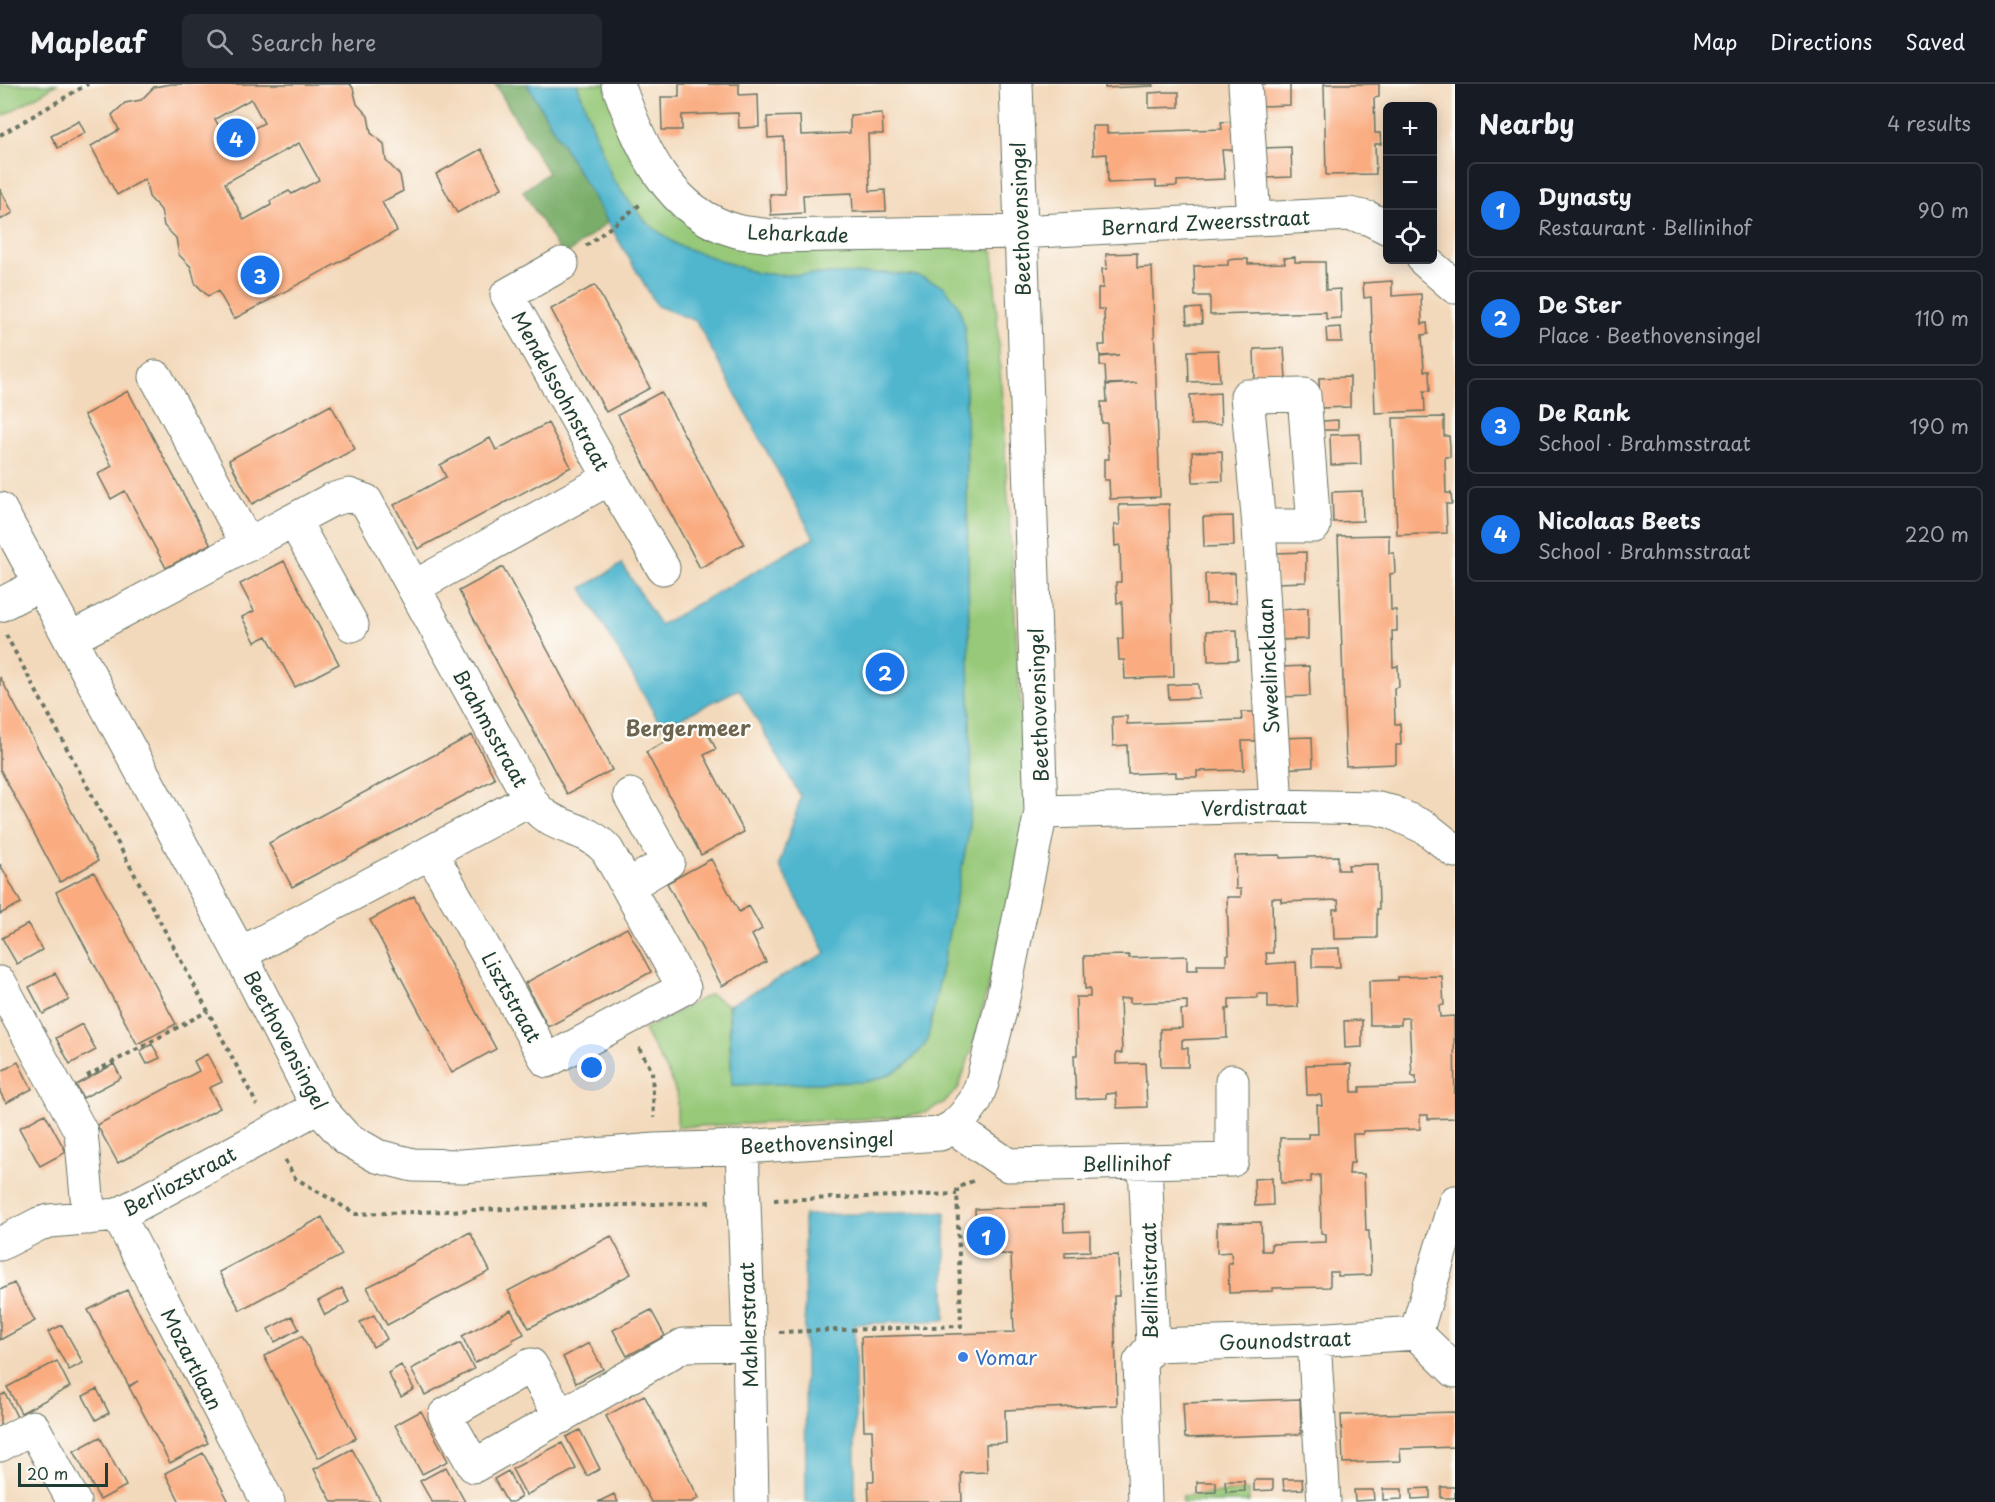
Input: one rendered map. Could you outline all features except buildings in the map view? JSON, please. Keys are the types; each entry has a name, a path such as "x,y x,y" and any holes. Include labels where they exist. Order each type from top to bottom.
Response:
{"street":[{"name":"Leharkade","path":"618,84 641,142 655,168 672,192 692,209 712,221 737,231 769,236 1020,232"},
{"name":"Beethovensingel","path":"0,509 240,954 318,1107 346,1138 365,1151 413,1165 462,1166 655,1150 742,1147 940,1134 953,1127 975,1101 982,1083 1001,1007 1041,812 1016,84"},
{"path":"1245,84 1254,219"},
{"name":"Bernard Zweersstraat","path":"1020,232 1350,214 1368,218 1383,226"},
{"name":"Mendelssohnstraat","path":"562,264 507,295 663,568"},
{"path":"1429,264 1455,287"},
{"path":"156,377 248,545"},
{"name":"Mendelssohnstraat","path":"414,587 610,478"},
{"name":"Brahmsstraat","path":"70,639 332,500 349,495 366,501 530,799 240,954"},
{"path":"294,520 352,625"},
{"name":"Sweelincklaan","path":"1259,526 1276,806"},
{"path":"3,620 40,584"},
{"path":"628,886 668,862 630,795"},
{"name":"Lisztstraat","path":"431,853 547,1061 684,988 607,850 599,841 548,819 536,809 530,799"},
{"name":"Verdistraat","path":"1041,812 1276,806 1374,808 1392,812 1426,828 1455,851"},
{"path":"0,983 81,1132 104,1216"},
{"name":"Bellinihof","path":"1008,1165 1232,1160 1232,1082"},
{"name":"Berliozstraat","path":"0,1244 39,1224 50,1221 104,1216 271,1133 318,1107"},
{"path":"953,1127 1008,1165"},
{"name":"Mahlerstraat","path":"742,1147 752,1502"},
{"name":"Bellinistraat","path":"1145,1502 1140,1362 1153,1345 1146,1163"},
{"path":"1455,1202 1416,1333 1455,1371"},
{"name":"Mozartlaan","path":"104,1216 268,1502"},
{"name":"Gounodstraat","path":"1153,1345 1314,1340 1416,1333"},
{"path":"1314,1340 1323,1502"},
{"path":"561,1417 684,1345 749,1344"},
{"path":"0,1445 33,1427 74,1502"}],"path":[{"path":"0,135 88,84"},
{"path":"606,231 637,207"},
{"path":"3,620 295,1178 356,1214 957,1194"},
{"path":"58,1091 208,1011"},
{"path":"624,1021 652,1071 655,1150"},
{"path":"804,1331 962,1326 957,1188 1008,1165"}],"green space":[{"path":"0,84 57,84 0,118"},
{"path":"495,84 527,84 608,222 563,257 523,191 548,173"},
{"path":"577,84 607,84 677,216 964,239 993,251 1026,799 1018,868 973,1046 958,1089 943,1103 924,1113 889,1118 677,1127 677,1096 671,1079 644,1030 710,994 728,1005 732,1085 873,1080 899,1070 927,1042 967,838 971,803 965,328 958,305 919,276 886,273 779,275 756,273 677,245 647,223 612,178"},
{"path":"1248,1491 1249,1502 1182,1502 1182,1496"}],"water":[{"path":"527,84 577,84 612,178 647,223 677,245 756,273 779,275 886,273 919,276 944,286 958,305 965,328 971,803 968,837 927,1042 913,1058 891,1074 862,1082 732,1085 729,1005 826,953 779,865 801,797 739,689 662,727 582,588 622,564 660,625 814,538 696,321 657,306"},
{"path":"945,1212 945,1320 855,1324 855,1502 806,1502 804,1215"}],"place":[{"name":"Nicolaas Beets","path":"236,138"},
{"name":"De Rank","path":"260,275"},
{"name":"De Ster","path":"885,672"},
{"name":"Dynasty","path":"986,1236"},
{"name":"Vomar","path":"963,1357"}],"district":[{"name":"Bergermeer","path":"688,727"}]}
